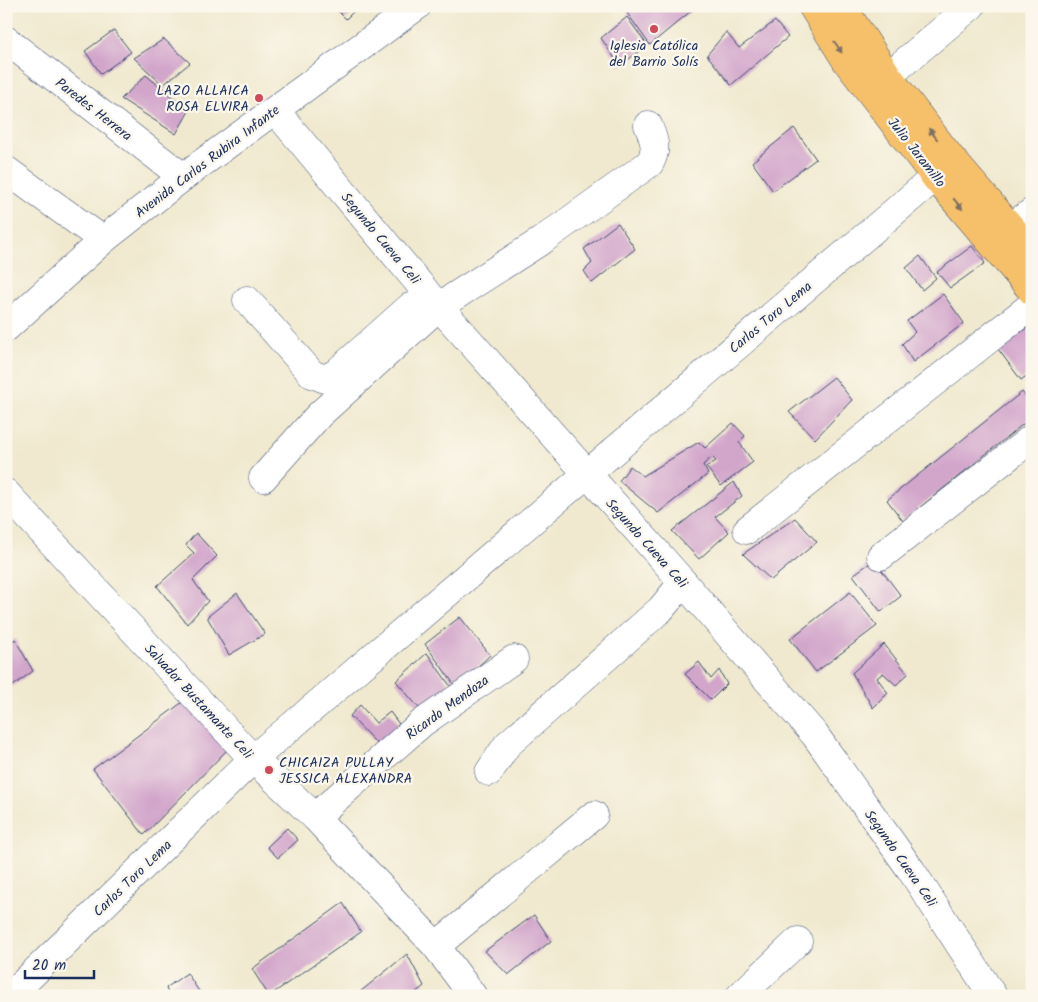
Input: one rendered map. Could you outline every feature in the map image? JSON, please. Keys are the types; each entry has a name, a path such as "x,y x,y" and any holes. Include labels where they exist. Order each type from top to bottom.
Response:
{"main road":[{"name":"Julio Jaramillo","path":"812,6 847,62 943,168 1021,220 1032,252"},
{"name":"Julio Jaramillo","path":"842,6 888,76 943,168 1032,290"}],"street":[{"name":"Avenida Carlos Rubira Infante","path":"11,317 103,240 183,177 416,6"},
{"path":"888,76 971,6"},
{"name":"Paredes Herrera","path":"6,40 183,177"},
{"name":"Segundo Cueva Celi","path":"275,110 433,300 683,582 815,736 911,870 993,996"},
{"path":"247,300 312,374 325,379 336,373 433,300 541,241 650,162 655,153 655,143 648,126"},
{"name":"Carlos Toro Lema","path":"10,993 253,759 943,168"},
{"path":"6,170 103,240"},
{"path":"263,478 319,415 433,300"},
{"path":"747,530 1032,305"},
{"path":"881,556 1032,438"},
{"name":"Salvador Bustamante Celi","path":"6,493 253,759 315,817 436,946 473,996"},
{"path":"489,772 507,745 660,609 683,582"},
{"name":"Ricardo Mendoza","path":"315,817 422,723 514,658"},
{"path":"436,946 594,816"},
{"path":"740,996 798,941"}],"building":[{"path":"333,6 359,6 346,19"},
{"name":"Iglesia Católica del Barrio Solís","path":"636,6 697,6 650,45 627,13"},
{"path":"627,17 647,45 620,66 601,38"},
{"path":"775,21 788,37 731,85 707,55 726,32 739,48"},
{"path":"114,30 131,52 101,74 85,51"},
{"path":"164,39 190,63 163,85 134,58"},
{"path":"146,75 189,111 176,134 121,99"},
{"path":"794,128 816,159 773,191 752,162"},
{"path":"618,223 635,249 592,283 584,271 592,263 584,249"},
{"path":"972,246 985,263 950,288 937,272"},
{"path":"920,256 936,278 922,290 906,268"},
{"path":"943,294 964,323 913,362 902,344 915,332 907,321"},
{"path":"1032,324 1032,372 1021,380 998,349"},
{"path":"834,377 852,400 815,439 789,412"},
{"path":"1022,392 1032,404 1032,417 903,521 887,500"},
{"path":"733,423 745,436 739,442 753,462 721,486 706,467 716,461 712,457 703,465 708,474 658,513 619,481 630,466 643,476 699,442 705,448"},
{"path":"734,482 742,496 715,517 729,532 699,559 672,531"},
{"path":"795,518 817,542 771,580 743,554"},
{"path":"196,533 217,556 193,580 208,601 187,624 157,586 194,553 186,545"},
{"path":"874,560 901,596 881,612 853,575"},
{"path":"850,592 877,626 816,672 790,639"},
{"path":"237,593 265,634 229,655 207,617"},
{"path":"460,617 490,655 456,687 425,644"},
{"path":"15,639 33,671 6,691 6,646"},
{"path":"884,644 908,674 896,685 883,673 877,678 888,693 873,708 852,673"},
{"path":"427,653 453,690 424,714 396,681"},
{"path":"699,662 711,679 719,670 727,684 711,700 685,674"},
{"path":"184,701 229,748 144,835 93,769"},
{"path":"360,705 376,723 390,712 399,724 378,745 350,716"},
{"path":"287,828 298,840 278,858 267,847"},
{"path":"343,903 361,932 269,996 252,969"},
{"path":"534,915 551,941 508,975 485,951"},
{"path":"407,954 424,986 411,996 365,996 360,992"},
{"path":"187,973 202,996 169,996 166,988"}],"place":[{"name":"Iglesia Católica del Barrio Solís","path":"654,29"},
{"name":"LAZO ALLAICA ROSA ELVIRA","path":"259,98"},
{"name":"CHICAIZA PULLAY JESSICA ALEXANDRA","path":"269,770"}]}
